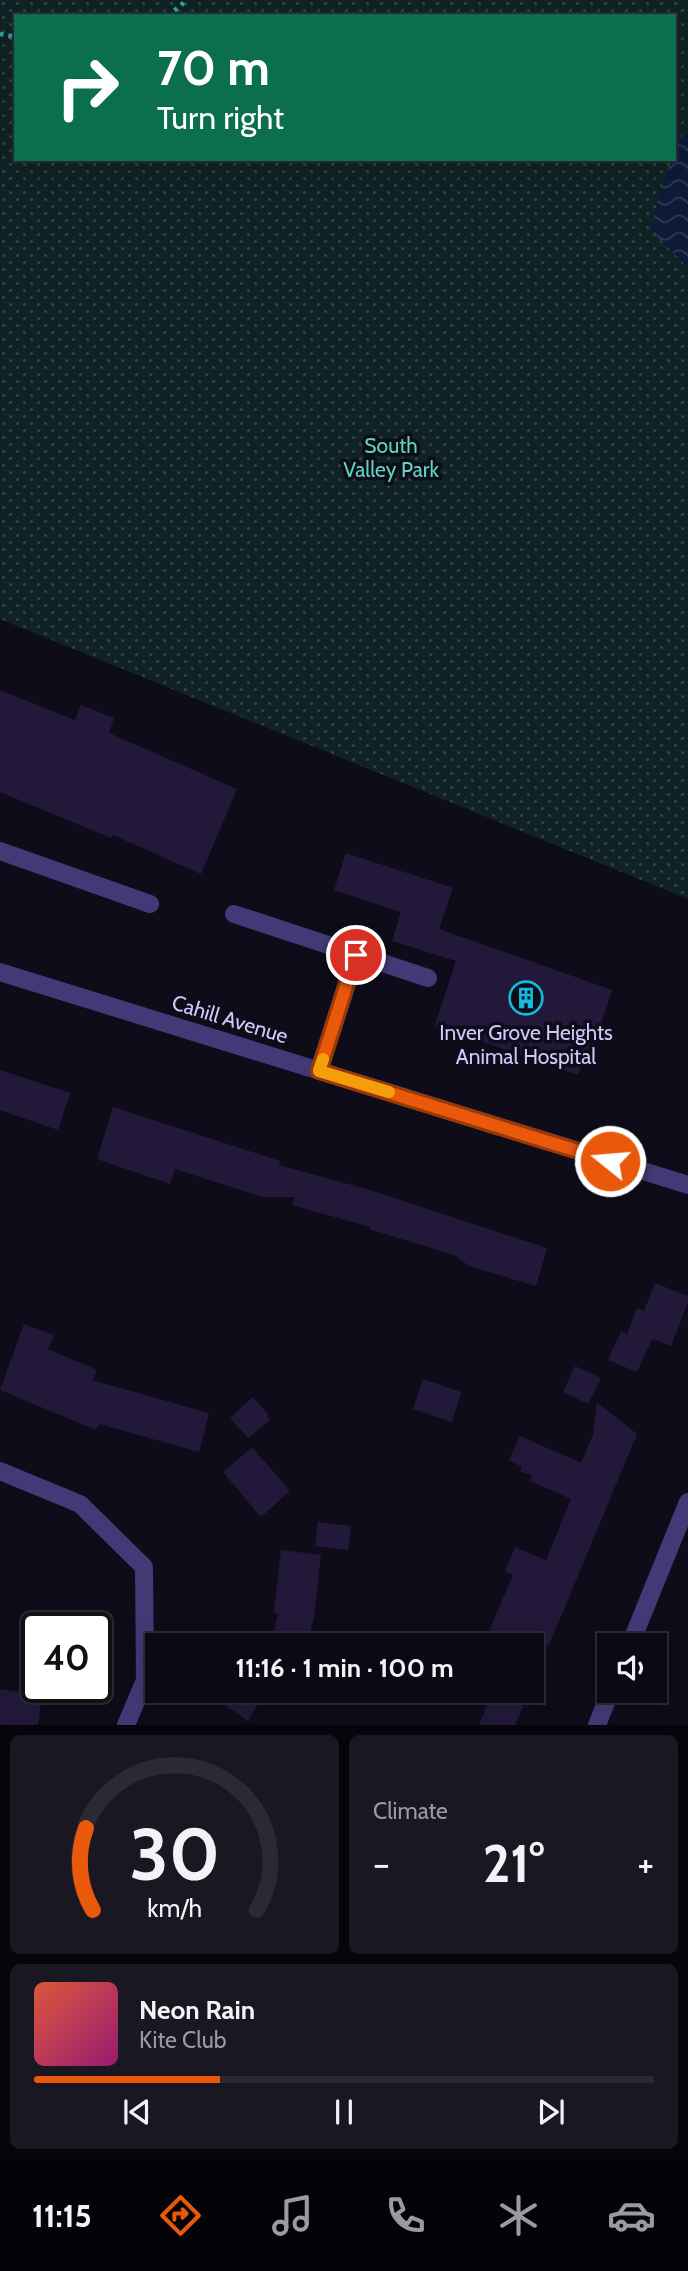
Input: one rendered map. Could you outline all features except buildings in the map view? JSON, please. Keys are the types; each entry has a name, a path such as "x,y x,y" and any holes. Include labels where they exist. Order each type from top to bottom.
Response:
{"street":[{"path":"0,851 150,904"},
{"path":"234,914 428,978"},
{"path":"319,1071 356,955"},
{"name":"Cahill Avenue","path":"0,972 688,1185"},
{"path":"0,1471 80,1504 144,1567 145,1680 126,1725"},
{"path":"635,1633 688,1503"},
{"path":"597,1725 606,1703"}],"path":[{"path":"170,14 187,0"}],"green space":[{"name":"South Valley Park","path":"0,0 688,0 688,899 0,619"}],"water":[{"path":"688,134 688,268 651,230 661,187 671,161 676,161 676,150 681,137"}],"slow traffic":[{"path":"323,1059 319,1071 389,1092"}],"place":[{"name":"Inver Grove Heights Animal Hospital","path":"526,998"}],"route":[{"path":"356,955 319,1071 610,1161"}]}
